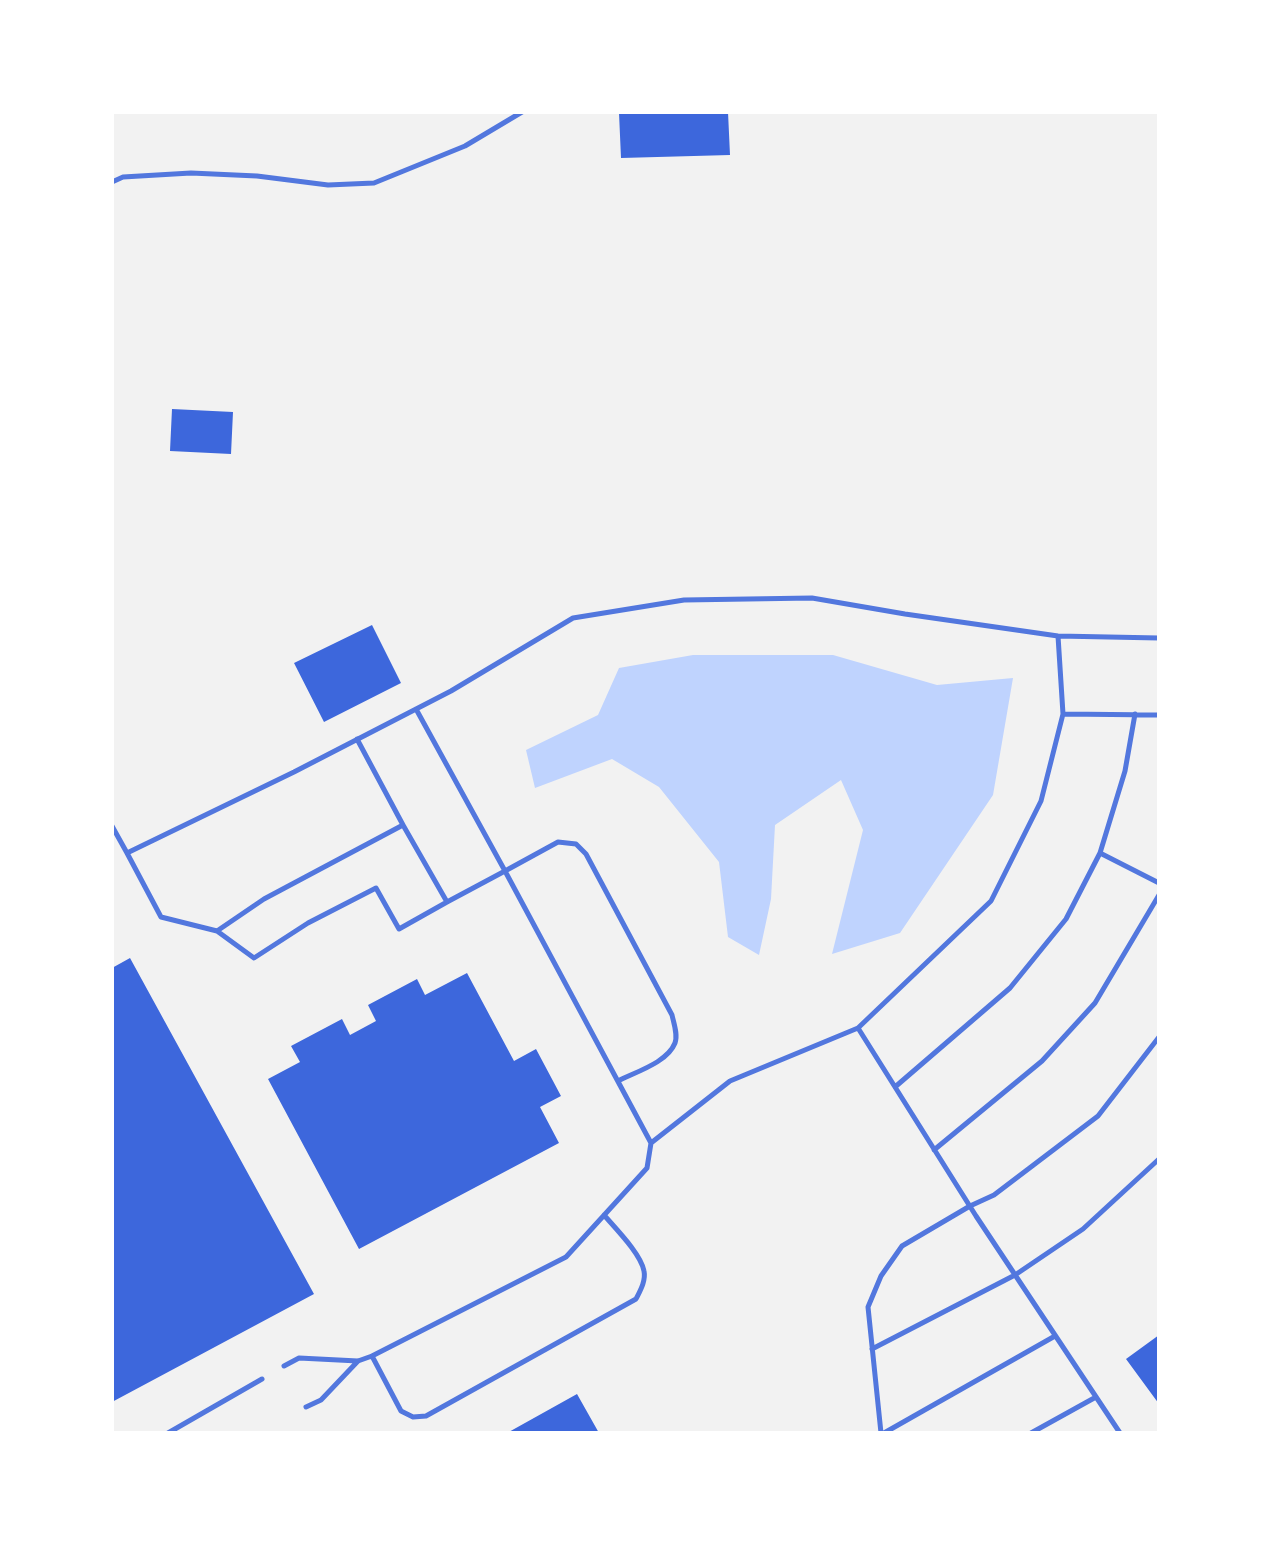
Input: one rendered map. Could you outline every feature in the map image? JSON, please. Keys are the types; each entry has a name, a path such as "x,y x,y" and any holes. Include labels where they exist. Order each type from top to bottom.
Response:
{"lane":[{"path":"112,182 123,177 191,173 257,176 328,185 374,183 465,146 522,112"},
{"path":"127,853 452,691 573,618 684,600 812,598 1058,636 1159,638"},
{"path":"651,1143 730,1081 858,1028 991,901 1041,801 1063,714 1058,636"},
{"path":"284,1366 299,1358 358,1361 372,1356 566,1258 647,1168 651,1143 416,709"},
{"path":"1063,714 1159,715"},
{"path":"895,1087 1010,988 1066,919 1100,853 1125,771 1135,715"},
{"path":"357,739 447,902"},
{"path":"217,931 264,899 403,825"},
{"path":"112,826 161,917 217,931 254,958 308,923 376,888 399,929 558,842 576,844 586,853 672,1015 676,1030 675,1043 668,1053 618,1081"},
{"path":"1100,853 1159,883"},
{"path":"934,1150 1042,1061 1095,1003 1159,895"},
{"path":"858,1028 970,1206 1120,1433"},
{"path":"1055,1336 882,1433 868,1307 881,1276 902,1246 994,1195 1098,1116 1159,1037"},
{"path":"872,1349 1015,1275 1083,1228 1159,1159"},
{"path":"372,1356 401,1410 413,1417 426,1416 636,1299 645,1272 638,1258 604,1215"},
{"path":"306,1407 321,1400 358,1361"},
{"path":"169,1433 262,1379"},
{"path":"1031,1433 1096,1397"}],"water":[{"path":"693,655 833,655 937,685 1013,678 993,795 900,933 832,954 863,830 841,780 775,825 771,899 759,955 728,937 719,862 659,787 612,759 535,788 526,750 598,715 619,668"}],"building":[{"path":"728,112 730,155 621,158 619,113"},
{"path":"172,409 233,412 231,454 170,451"},
{"path":"372,625 401,683 324,722 294,663"},
{"path":"130,958 314,1294 112,1402 112,968"},
{"path":"467,973 514,1061 536,1049 561,1096 540,1107 559,1143 359,1249 268,1079 300,1062 291,1046 342,1019 350,1035 376,1021 368,1005 417,979 425,995"},
{"path":"1159,1335 1159,1404 1126,1359"},
{"path":"577,1394 599,1433 507,1433"}]}
